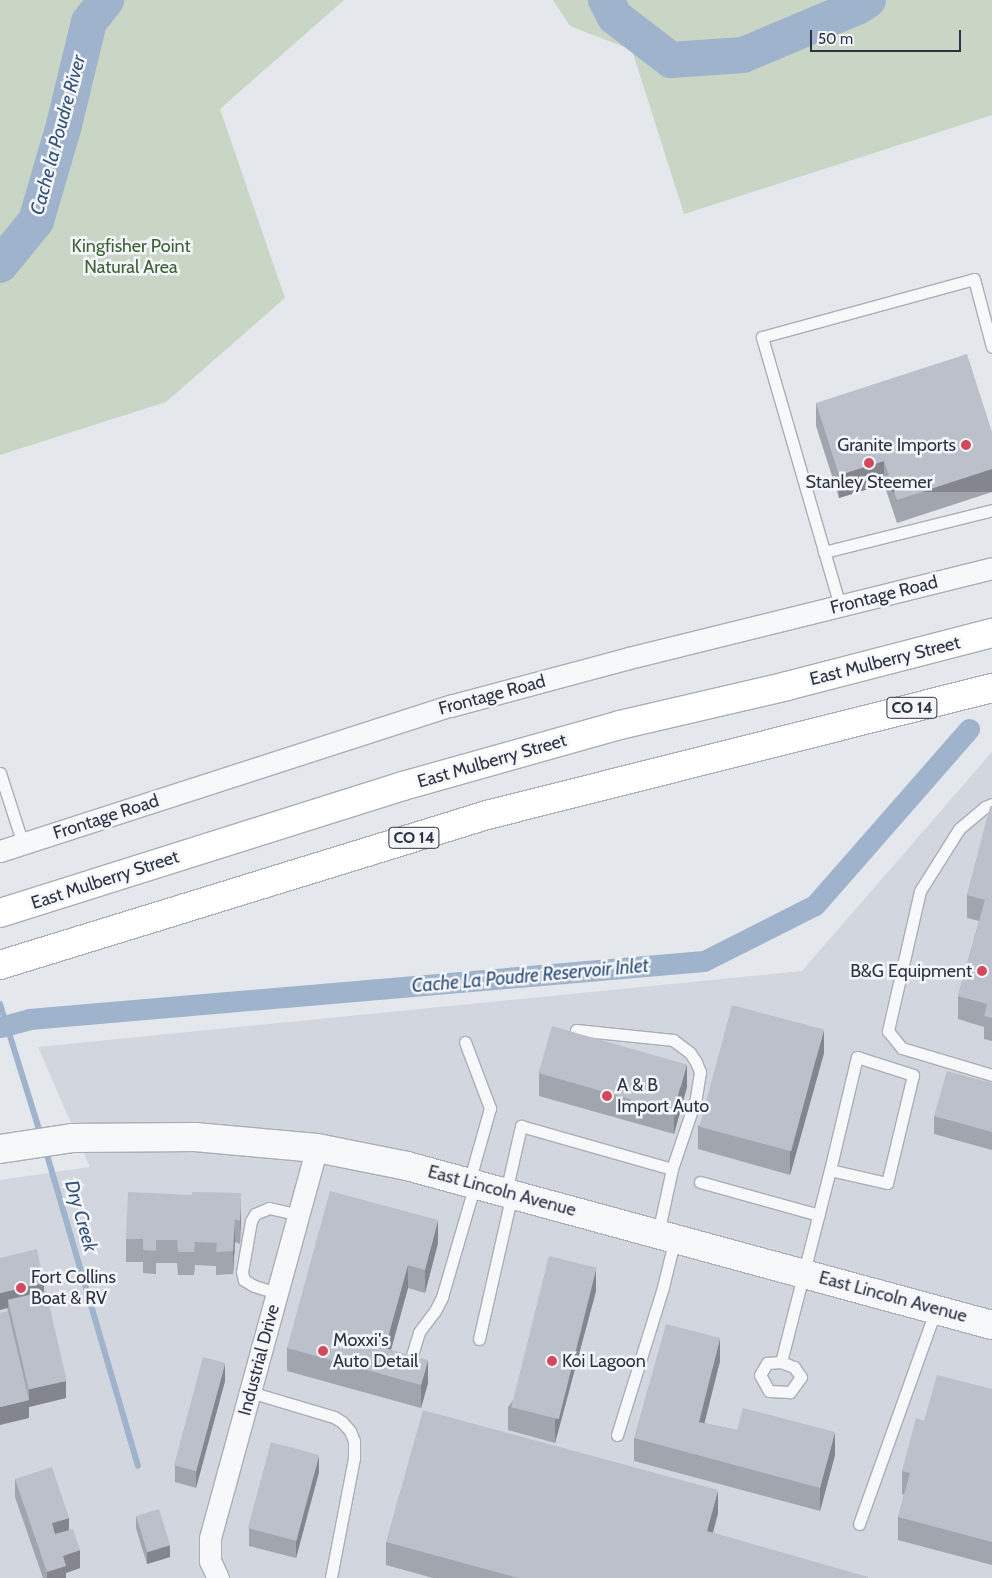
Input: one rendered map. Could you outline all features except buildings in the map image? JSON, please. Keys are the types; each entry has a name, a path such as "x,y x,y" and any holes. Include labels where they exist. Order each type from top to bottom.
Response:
{"highway":[{"name":"East Mulberry Street","path":"0,913 403,786 620,725 787,686 992,633"},
{"path":"787,686 992,650"},
{"name":"CO 14","path":"0,965 487,815 992,688"}],"street":[{"name":"Frontage Road","path":"0,851 450,706 992,568"},
{"name":"East Lincoln Avenue","path":"0,1149 73,1138 195,1137 318,1148 407,1166 472,1183 992,1325"},
{"name":"Industrial Drive","path":"216,1575 210,1561 210,1538 318,1148"}],"lane":[{"path":"840,606 762,337 974,279 992,347"},
{"path":"824,552 992,510"},
{"path":"0,773 23,844"},
{"path":"992,804 985,806 959,829 920,891 888,1031 902,1048 992,1075"},
{"path":"576,1030 673,1040 690,1053 700,1072 696,1098 672,1169 663,1287 616,1435"},
{"path":"409,1365 419,1332 435,1311 442,1297 490,1108 465,1042"},
{"path":"781,1362 819,1215 856,1057 913,1074 887,1183 830,1170"},
{"path":"479,1339 522,1126 672,1169"},
{"path":"700,1182 819,1215"},
{"path":"277,1293 254,1286 244,1280 242,1272 251,1221 255,1214 269,1208 299,1215"},
{"path":"859,1524 936,1309"},
{"path":"250,1392 334,1418 342,1422 350,1431 354,1441 354,1458 331,1578"}],"shaded area":[{"path":"992,752 992,1578 0,1578 0,1180 90,1167 38,1047 802,971"}],"green space":[{"name":"Kingfisher Point Natural Area","path":"0,0 344,0 220,109 285,298 166,402 0,455"},
{"path":"553,0 992,0 992,115 684,214 632,50 570,26"}],"waterway":[{"name":"Cache la Poudre River","path":"0,265 36,221 64,125 89,22 106,0"},
{"name":"Cache la Poudre River","path":"606,0 615,17 671,60 743,55 857,7 868,0"},
{"name":"Cache La Poudre Reservoir Inlet","path":"0,1027 29,1019 704,961 815,905 969,729"},
{"name":"Dry Creek","path":"0,1004 41,1136"},
{"name":"Dry Creek","path":"45,1148 138,1466"}],"place":[{"name":"Granite Imports","path":"966,445"},
{"name":"Stanley Steemer","path":"869,463"},
{"name":"B&G Equipment","path":"982,971"},
{"name":"A & B Import Auto","path":"607,1096"},
{"name":"Fort Collins Boat & RV","path":"21,1288"},
{"name":"Moxxi's Auto Detail","path":"323,1351"},
{"name":"Koi Lagoon","path":"552,1361"}]}
